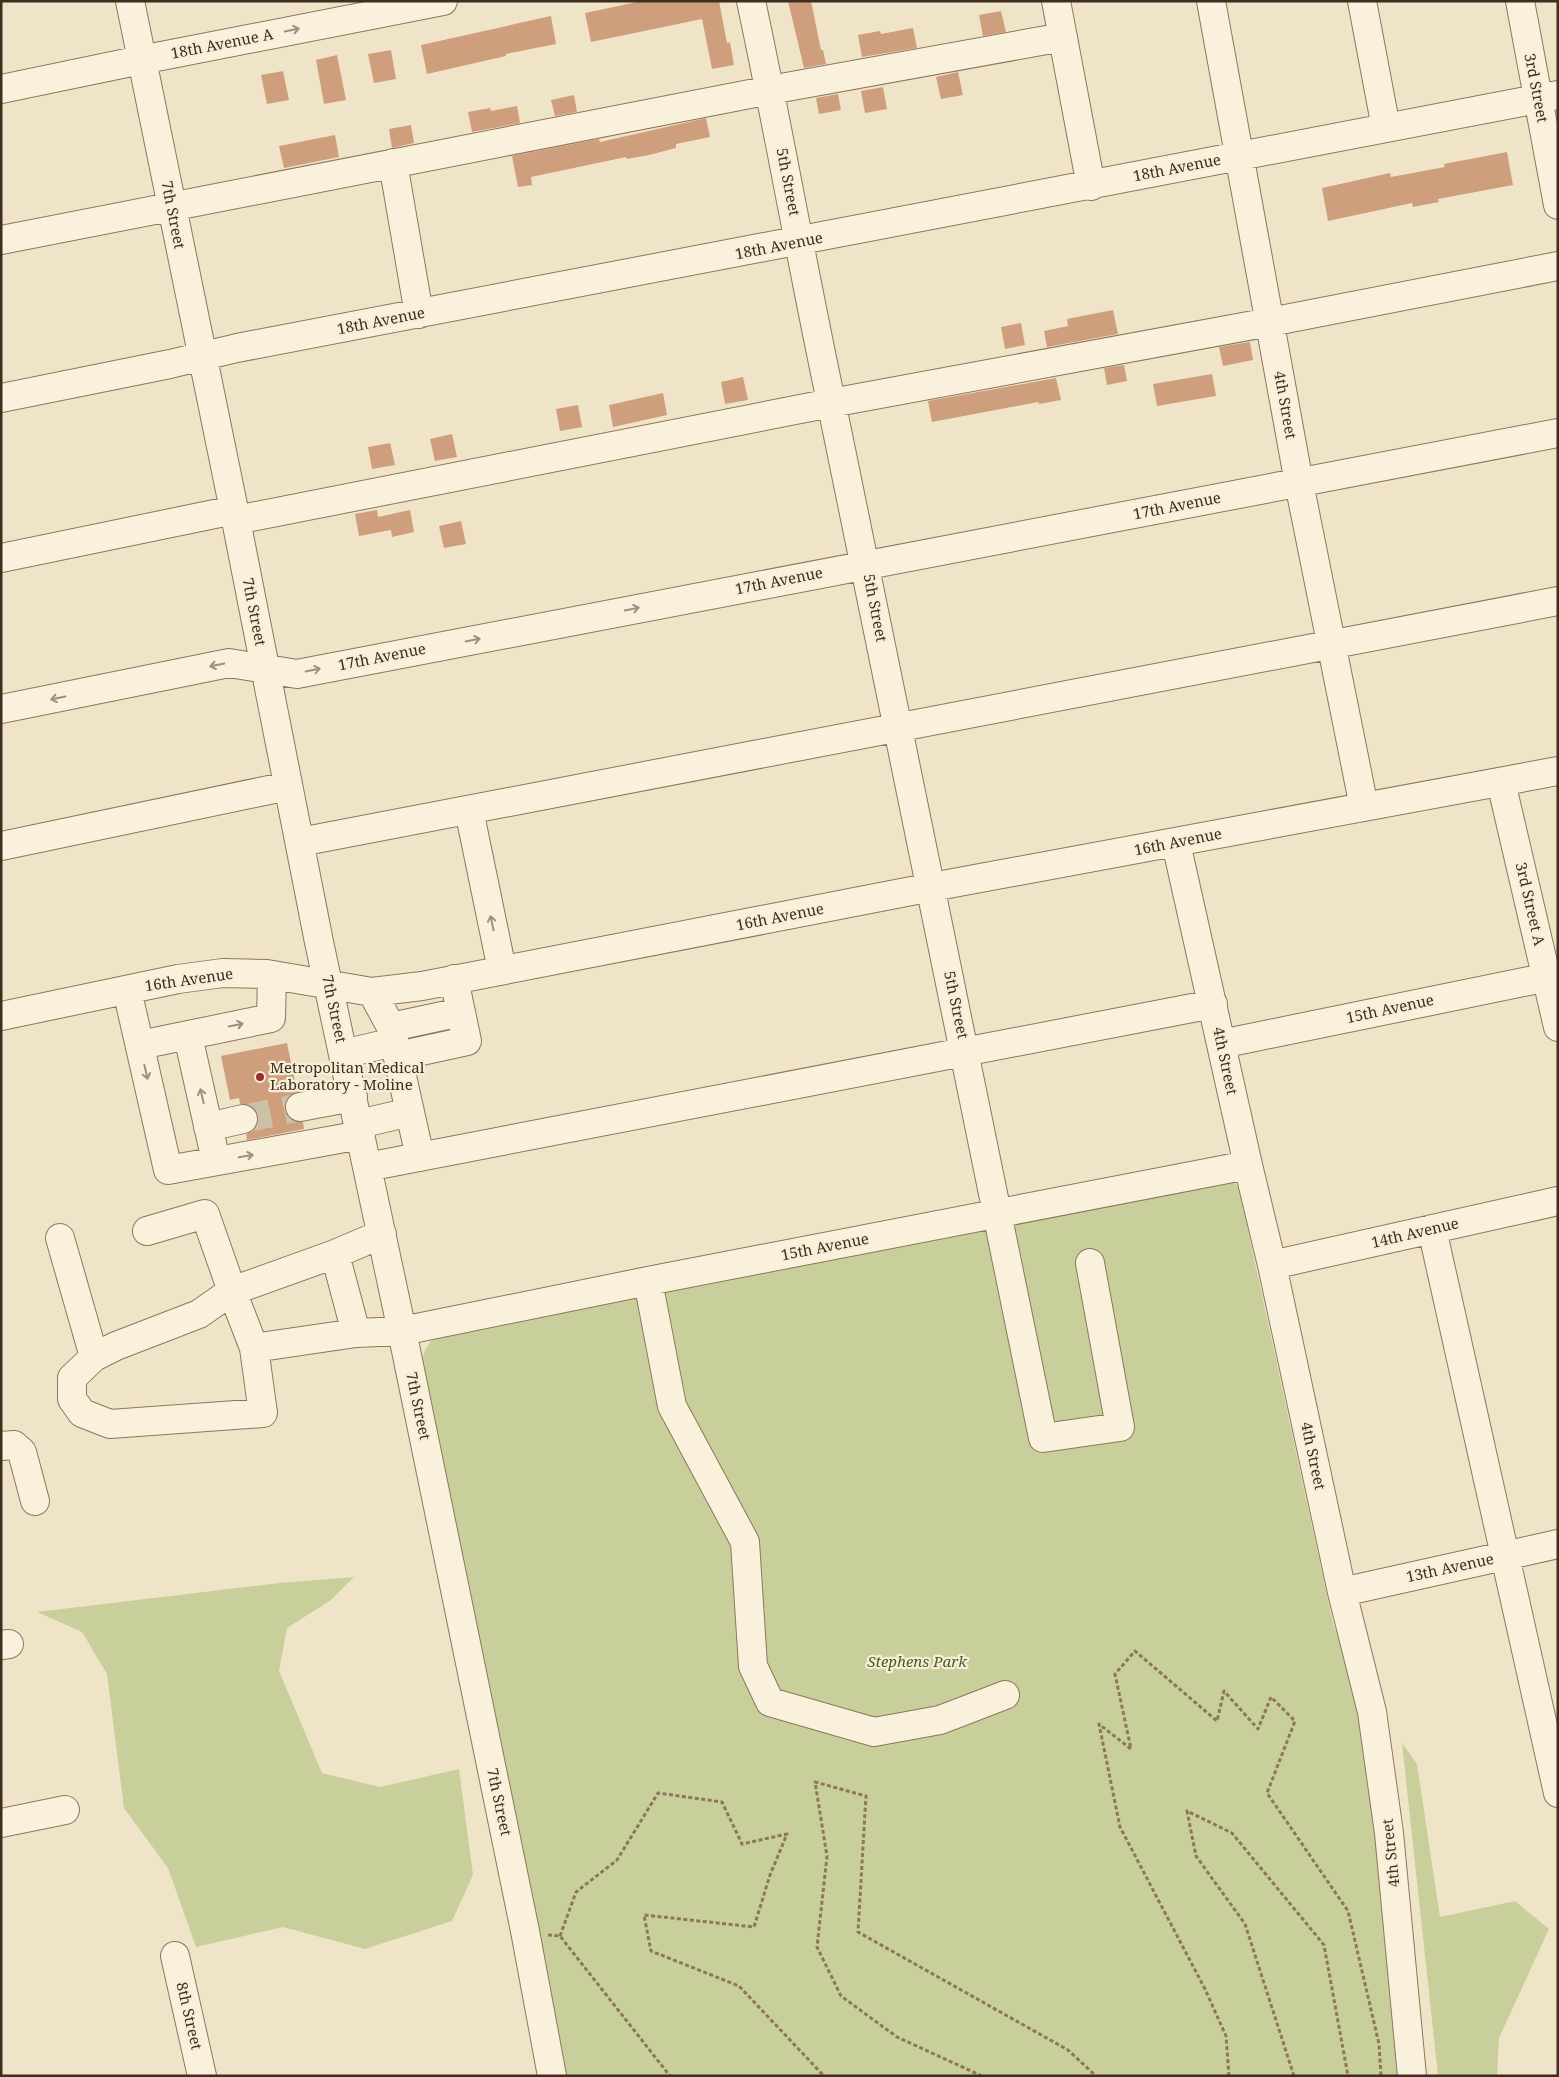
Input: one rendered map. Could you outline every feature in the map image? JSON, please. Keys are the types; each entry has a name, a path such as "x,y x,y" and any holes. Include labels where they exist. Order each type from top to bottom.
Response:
{"street":[{"name":"7th Street","path":"130,1 194,322 203,357 235,515 288,786 523,1922 552,2076"},
{"name":"18th Avenue A","path":"1,89 141,60 360,9 443,1"},
{"name":"5th Street","path":"752,1 831,403 966,1052 1043,1438 1120,1427 1090,1263"},
{"path":"1056,1 1091,186"},
{"name":"4th Street","path":"1211,1 1299,484 1364,807"},
{"path":"1362,1 1386,128"},
{"name":"3rd Street","path":"1520,1 1548,97 1558,204"},
{"path":"1,240 770,90 1063,37"},
{"name":"18th Avenue","path":"1,398 203,357 237,348 800,242 1091,186 1240,155 1548,97"},
{"path":"392,163 419,314"},
{"path":"1,558 1270,322 1558,266"},
{"name":"17th Avenue","path":"1,709 229,663 297,674 866,564 1299,484 1558,432"},
{"path":"300,842 1558,601"},
{"name":"16th Avenue","path":"1,1016 127,990 223,973 272,975 372,992 454,979 1558,771"},
{"name":"3rd Street A","path":"1501,782 1552,976 1558,1027"},
{"path":"1,846 288,786"},
{"path":"469,810 502,970"},
{"name":"4th Street","path":"1176,843 1272,1265 1342,1592 1372,1712 1384,1784 1412,2076"},
{"path":"140,1045 271,1018 272,975"},
{"name":"15th Avenue","path":"1221,1044 1552,976"},
{"path":"343,1054 390,1043 467,1041 454,979"},
{"path":"127,990 168,1170 360,1130 401,1114"},
{"path":"372,992 390,1043 401,1114 420,1157"},
{"path":"367,1167 1213,1004"},
{"path":"188,1036 216,1161"},
{"path":"300,1107 353,1097"},
{"path":"208,1127 243,1119"},
{"name":"15th Avenue","path":"254,1348 356,1333 402,1331 648,1281 1248,1166"},
{"name":"14th Avenue","path":"1272,1265 1558,1201"},
{"path":"146,1231 204,1214 232,1291 254,1348 263,1413 110,1424 82,1413 72,1399 72,1378 94,1357 116,1346 199,1314 232,1291 335,1254 382,1234"},
{"path":"1432,1229 1558,1793"},
{"path":"60,1238 94,1357"},
{"path":"335,1254 356,1333"},
{"path":"648,1281 672,1406 745,1542 753,1666 770,1702 874,1732 940,1720 1005,1695"},
{"path":"1,1446 14,1445 22,1452 35,1501"},
{"name":"13th Avenue","path":"1342,1592 1558,1544"},
{"path":"1,1823 65,1810"},
{"name":"8th Street","path":"175,1956 202,2076"}],"path":[{"path":"1230,2076 1226,2036 1223,2028 1205,1989 1120,1827 1099,1724 1131,1749 1115,1674 1135,1651 1217,1721 1224,1691 1258,1729 1270,1698 1295,1721 1267,1793 1348,1911 1379,2044 1381,2076"},
{"path":"982,2076 896,2037 841,1996 817,1947 826,1856 815,1782 866,1796 858,1932 1068,2050 1096,2076"},
{"path":"670,2076 560,1936 576,1892 617,1860 658,1793 722,1802 742,1844 787,1834 770,1876 754,1927 644,1914 651,1952 739,1986 824,2076"},
{"path":"1294,2076 1245,1924 1196,1856 1187,1812 1232,1834 1324,1944 1348,2076"}],"green space":[{"name":"Stephens Park","path":"1233,1181 1238,1187 1241,1198 1333,1623 1348,1663 1358,1700 1372,1786 1400,2076 564,2076 422,1366 425,1350 434,1338 443,1332"},
{"path":"354,1577 331,1600 287,1628 279,1671 322,1773 380,1787 459,1769 473,1875 452,1921 365,1949 283,1927 196,1947 168,1868 124,1808 107,1674 82,1632 37,1612 280,1583"},
{"path":"1402,1743 1417,1764 1440,1917 1515,1901 1549,1929 1499,2038 1497,2076 1438,2076"}],"building":[{"path":"642,1 719,1 727,43 730,42 734,65 712,69 702,19 591,42 585,13"},
{"path":"788,1 811,1 821,50 823,50 826,64 804,68"},
{"path":"1001,11 1006,32 983,36 979,15"},
{"path":"551,16 556,44 506,54 506,56 427,74 421,45"},
{"path":"913,28 917,48 862,57 858,35 880,31 881,34"},
{"path":"391,50 396,79 374,83 368,54"},
{"path":"337,55 346,100 324,104 316,60"},
{"path":"283,71 289,100 267,104 261,75"},
{"path":"958,72 963,95 941,99 936,77"},
{"path":"883,87 887,109 865,113 861,91"},
{"path":"838,94 841,110 819,114 816,98"},
{"path":"574,95 577,112 555,116 551,100"},
{"path":"517,106 520,123 472,132 468,112 490,108 491,111"},
{"path":"706,118 710,137 676,144 676,148 649,155 627,159 626,157 531,177 532,185 518,187 512,156 599,139 600,142"},
{"path":"411,125 414,143 392,148 389,129"},
{"path":"335,135 339,157 284,168 279,146"},
{"path":"1507,152 1513,185 1438,199 1439,202 1413,207 1412,203 1328,221 1322,188 1390,173 1391,177 1445,167 1444,164"},
{"path":"1113,310 1118,334 1047,347 1044,331 1068,326 1067,319"},
{"path":"1021,323 1025,345 1005,349 1001,327"},
{"path":"1250,342 1253,360 1223,366 1219,347"},
{"path":"1124,365 1127,381 1107,385 1104,368"},
{"path":"1212,374 1216,396 1157,406 1153,384"},
{"path":"743,377 748,400 725,404 721,382"},
{"path":"1056,378 1061,400 1039,404 1038,402 932,422 928,401"},
{"path":"663,393 667,415 613,427 609,405"},
{"path":"578,405 582,427 560,431 556,409"},
{"path":"452,434 457,457 435,461 430,439"},
{"path":"390,443 395,465 372,469 368,447"},
{"path":"377,510 378,517 410,510 414,532 392,537 391,530 359,536 355,514"},
{"path":"461,521 466,544 444,548 439,526"},
{"name":"Metropolitan Medical Laboratory - Moline","path":"287,1043 297,1092 289,1096 285,1102 285,1109 289,1118 295,1122 303,1122 304,1129 247,1140 246,1134 253,1131 258,1124 258,1115 255,1109 248,1104 240,1104 239,1098 230,1100 221,1056"}],"tunnel":[{"path":"243,1119 300,1107"}],"place":[{"name":"Metropolitan Medical Laboratory - Moline","path":"260,1077"}]}
